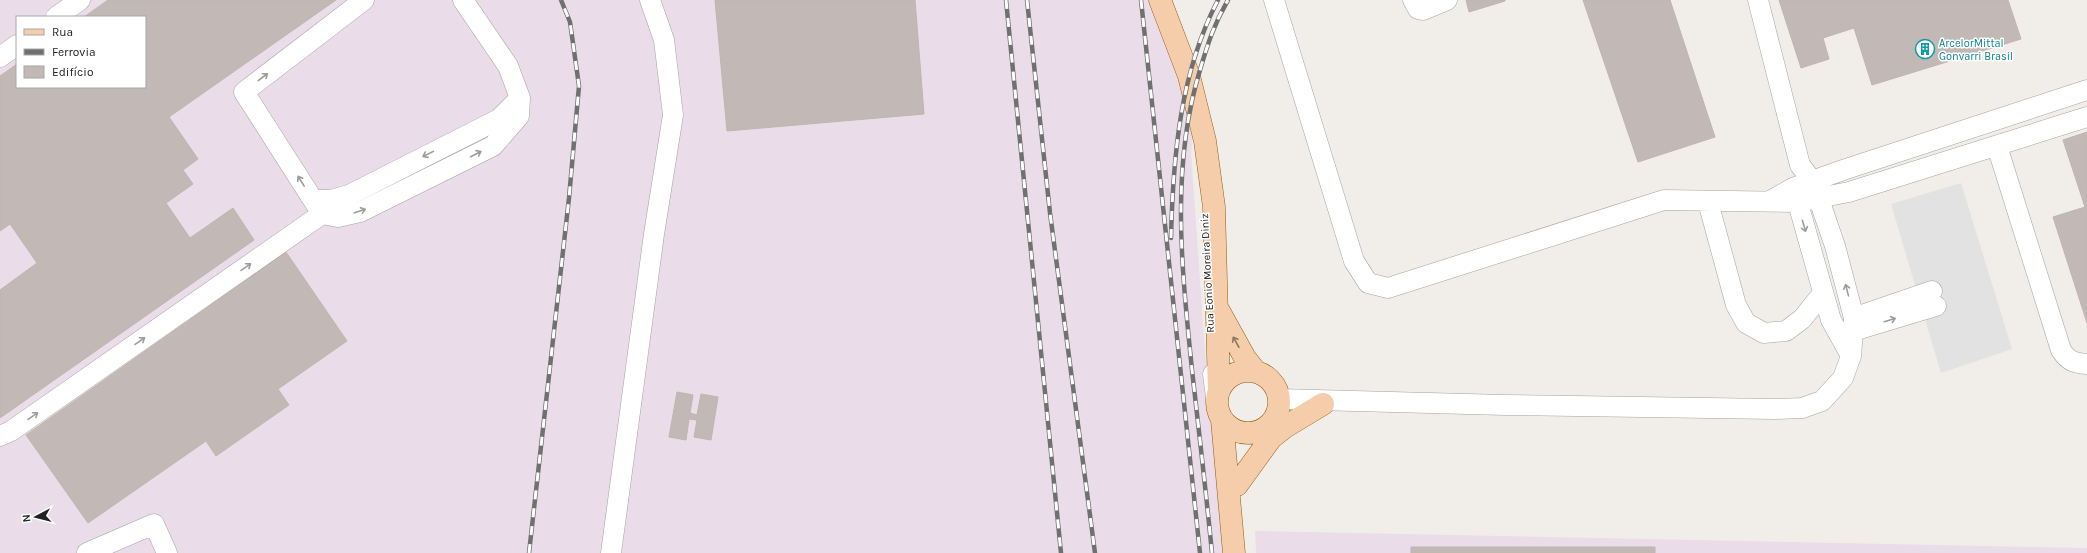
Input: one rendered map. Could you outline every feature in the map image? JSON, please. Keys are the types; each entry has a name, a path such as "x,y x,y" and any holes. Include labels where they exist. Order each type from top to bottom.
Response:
{"main road":[{"name":"Rua Eonio Moreira Diniz","path":"1160,0 1189,76 1205,141 1214,207 1218,310 1219,405 1231,510 1234,553"},
{"name":"Rua Eonio Moreira Diniz","path":"1218,310 1245,358 1256,372"},
{"path":"1241,372 1256,372 1267,377 1275,387 1278,405 1272,423 1262,430 1248,434 1233,430 1219,405 1228,379 1241,372"},
{"path":"1237,485 1254,459 1271,438 1285,427 1324,404"},
{"name":"Rua Eonio Moreira Diniz","path":"1231,510 1237,485 1237,472 1240,460 1253,440 1262,430"}],"lane":[{"path":"57,16 80,0"},
{"path":"364,0 244,92 317,207 338,217 360,212 493,146 519,116 520,98 508,66 463,0"},
{"path":"611,553 654,234 673,115 664,40 650,0"},
{"path":"1274,0 1354,262 1368,283 1388,288 1664,200 1708,202 1770,201 1815,190 2087,90"},
{"path":"1413,0 1418,9 1422,10 1447,0"},
{"path":"1278,405 1353,400 1505,405 1775,409 1802,408 1822,401 1843,378 1851,356 1853,325 1835,246 1815,190 1800,165 1758,0"},
{"path":"0,57 16,46"},
{"path":"1815,190 1848,192 2087,118"},
{"name":"Rua Eonio Moreira Diniz","path":"1205,141 1203,205 1212,358 1219,405"},
{"path":"1997,146 2061,350 2067,359 2076,364 2087,364"},
{"path":"1800,165 1795,195 1831,320 1851,356"},
{"path":"1708,202 1736,305 1746,322 1764,333 1786,331 1802,319 1823,293"},
{"path":"0,436 11,431 317,207"},
{"path":"1853,325 1934,299"},
{"path":"1278,405 1324,404 1353,400"},
{"path":"87,553 154,524 167,553"}],"shaded area":[{"path":"0,0 1151,0 1195,116 1191,152 1209,409 1215,426 1225,553 0,553"},
{"path":"1961,183 2012,349 1941,373 1891,204"},
{"path":"1255,531 2087,548 2087,553 1256,553"}],"building":[{"path":"108,0 336,0 169,117 198,159 183,170 193,184 166,203 190,238 233,208 254,240 0,418 0,290 37,263 10,224 0,231 0,76 16,65 16,88 146,88 146,16 85,16"},
{"path":"715,0 915,0 924,114 727,131"},
{"path":"1466,0 1505,0 1505,1 1469,12"},
{"path":"1583,0 1670,0 1715,137 1638,162"},
{"name":"ArcelorMittal Gonvarri Brasil","path":"1779,0 2008,0 2021,39 1872,85 1854,28 1823,38 1829,59 1801,68"},
{"path":"2087,132 2087,323 2053,217 2085,207 2063,140"},
{"path":"286,252 347,341 278,389 289,405 216,456 206,441 88,523 26,435"},
{"path":"677,392 693,395 690,413 697,415 701,394 718,397 711,440 694,437 697,420 689,419 686,440 669,437"},
{"path":"1411,547 1655,547 1655,553 1411,553"}],"railway":[{"path":"529,553 569,198 579,86 570,22 561,0"},
{"path":"1006,0 1061,553"},
{"path":"1027,0 1050,213 1095,553"},
{"path":"1141,0 1200,553"},
{"path":"1171,238 1174,176 1181,116 1195,56 1205,28 1218,0"},
{"path":"1212,553 1185,295 1182,257 1182,182 1185,144 1191,107 1200,70 1212,34 1228,0"}],"place":[{"name":"ArcelorMittal Gonvarri Brasil","path":"1925,49"}]}
